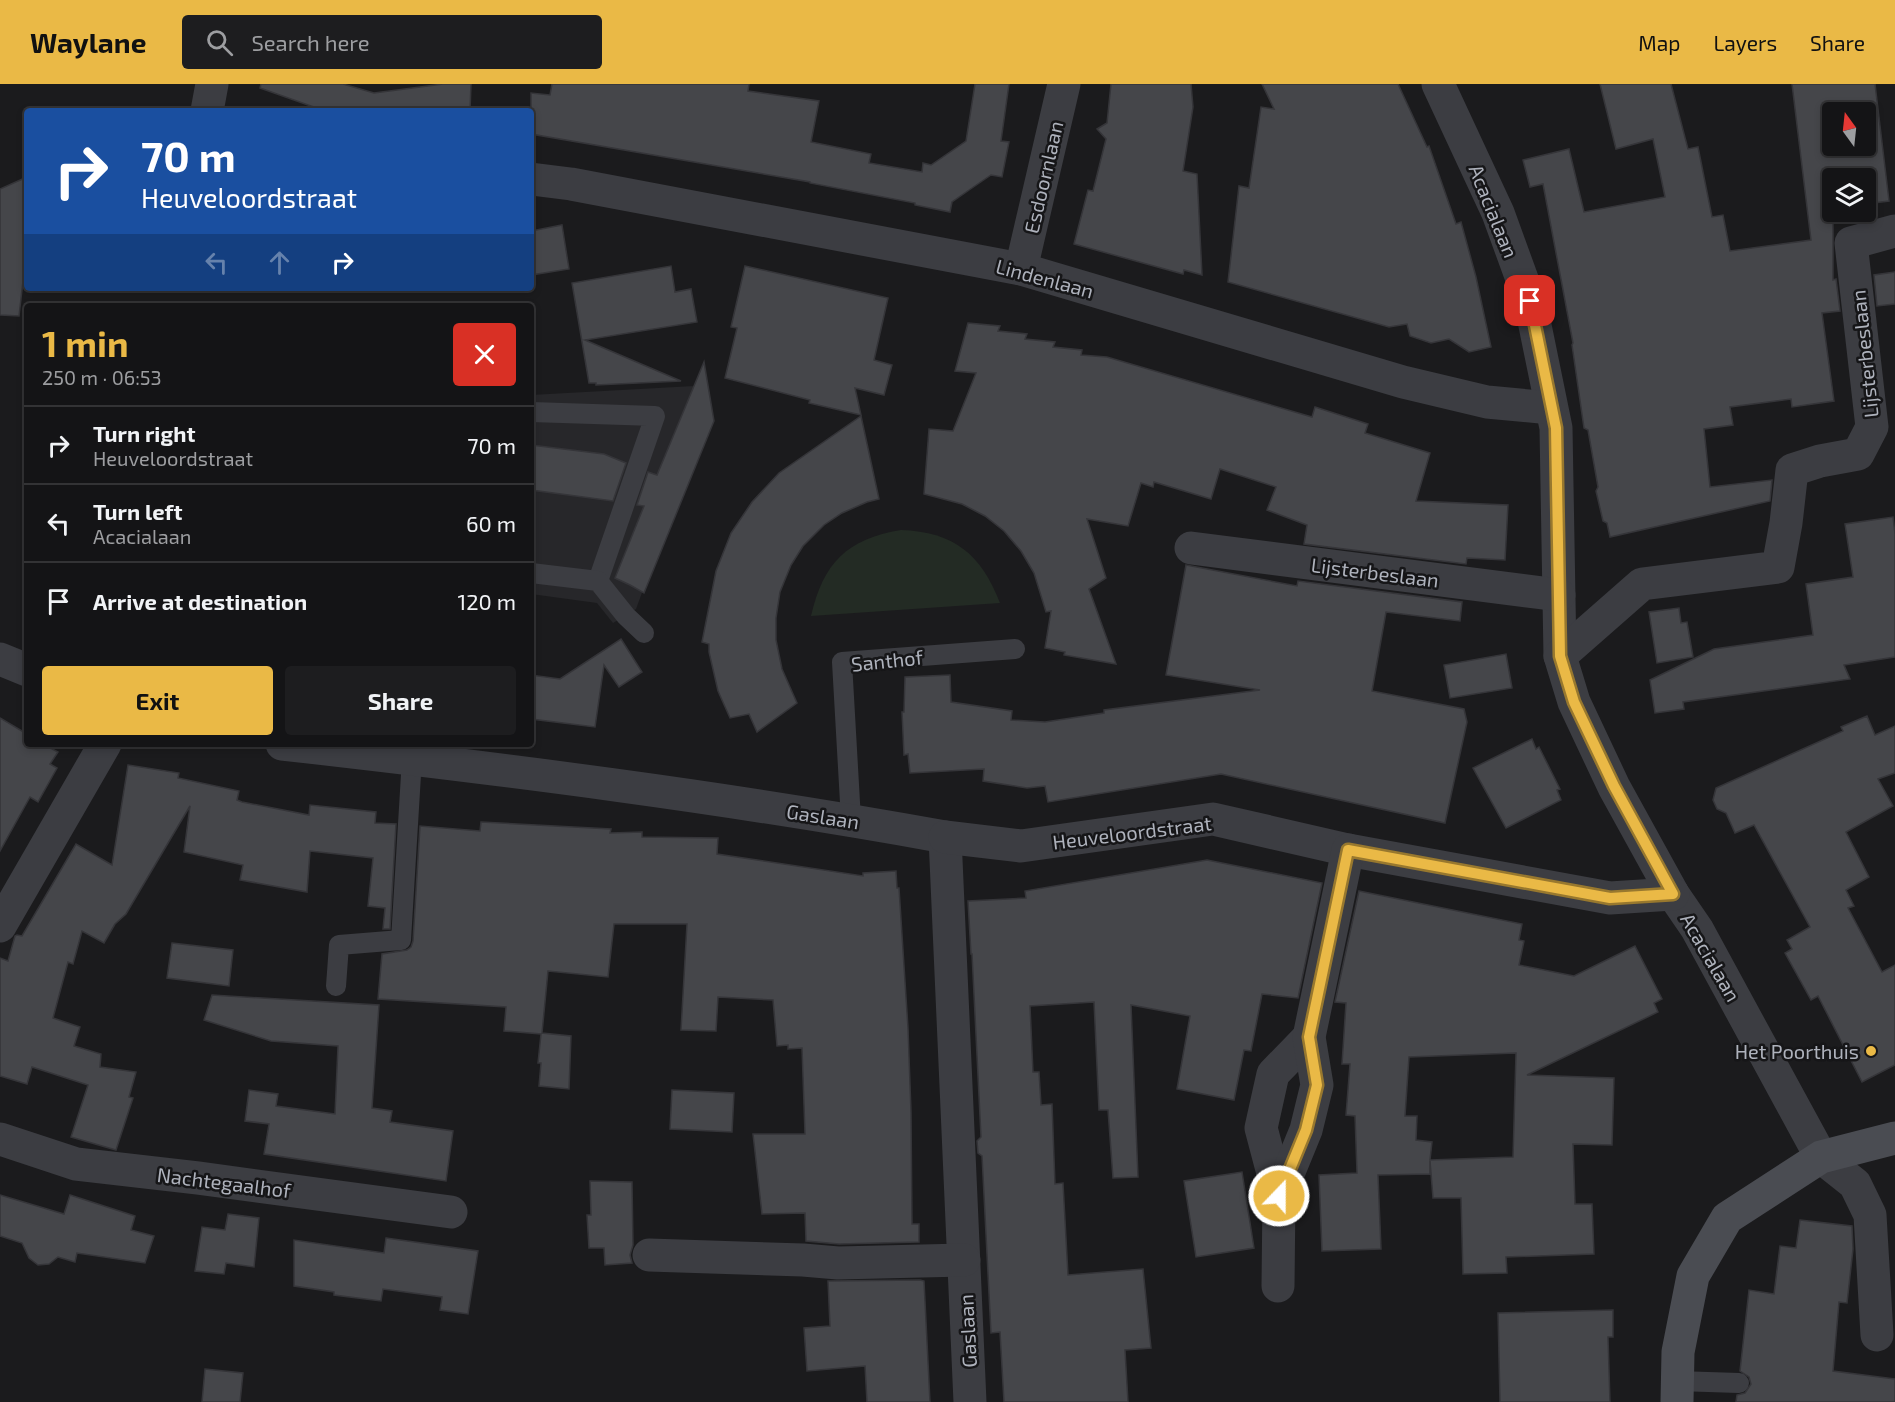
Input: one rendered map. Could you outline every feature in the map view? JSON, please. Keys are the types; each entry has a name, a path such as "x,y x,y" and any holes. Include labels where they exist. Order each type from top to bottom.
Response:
{"street":[{"path":"208,108 212,84"},
{"name":"Esdoornlaan","path":"1021,269 1064,84"},
{"name":"Acacialaan","path":"1438,84 1498,213 1530,301 1556,428 1560,656 1574,702 1614,786 1673,894 1697,929 1821,1157 1855,1184 1870,1215 1877,1335"},
{"name":"Lindenlaan","path":"534,179 571,184 1021,269 1403,382 1487,402 1551,408"},
{"name":"Lijsterbeslaan","path":"1560,656 1642,584 1778,567 1786,523 1791,470 1858,454 1872,427 1851,243 1895,231"},
{"name":"Lijsterbeslaan","path":"1191,548 1559,595"},
{"path":"0,659 24,669"},
{"path":"0,926 103,747"},
{"name":"Gaslaan","path":"310,747 412,758 736,802 945,837 970,1402"},
{"name":"Heuveloordstraat","path":"945,837 1021,846 1213,819 1348,850 1610,898 1673,894"},
{"path":"1279,1196 1306,1130 1317,1085 1309,1037 1348,850"},
{"path":"1278,1286 1279,1196 1261,1128 1273,1074 1309,1037"},
{"path":"1677,1391 1678,1352 1693,1276 1727,1218 1821,1157 1895,1138"},
{"name":"Nachtegaalhof","path":"0,1139 76,1164 451,1212"},
{"path":"649,1256 838,1263 964,1260"}],"lane":[{"path":"534,412 655,416 598,581"},
{"path":"534,573 598,581 626,616 644,633"},
{"name":"Santhof","path":"851,820 842,662 1015,648"},
{"path":"336,986 339,945 401,940 412,758"},
{"path":"1677,1391 1739,1383"}],"shaded area":[{"path":"694,386 615,578 643,590 636,609 613,623 597,603 534,594 534,395"},
{"path":"901,530 936,535 963,549 984,571 1000,603 811,616 823,581 840,557 852,547 866,540"}],"building":[{"path":"261,84 343,84 374,93 443,84 471,84 470,108 317,108 260,88"},
{"path":"552,84 749,84 748,91 819,101 811,142 871,154 869,163 922,172 923,163 931,165 966,141 975,84 1009,84 1001,141 1009,142 1002,177 991,175 952,202 950,212 810,182 534,135 534,108 531,108 531,93 550,95"},
{"path":"1111,84 1191,84 1193,107 1183,171 1197,174 1202,275 1184,270 1183,274 1074,244 1088,190 1093,191 1106,139 1097,129 1107,123"},
{"path":"1262,84 1398,84 1427,147 1429,146 1456,224 1461,222 1491,347 1469,352 1449,339 1431,343 1410,336 1407,324 1389,327 1228,282 1239,186 1249,188 1261,107 1274,109"},
{"path":"1600,84 1671,84 1688,149 1698,147 1712,217 1723,215 1730,251 1811,240 1792,84 1875,84 1889,201 1876,203 1876,168 1822,168 1822,222 1833,222 1833,280 1836,279 1840,311 1822,313 1834,401 1792,407 1791,399 1730,407 1733,425 1704,429 1710,487 1772,480 1770,501 1610,537 1607,523 1603,521 1596,491 1598,487 1588,430 1584,428 1573,343 1543,184 1530,187 1523,160 1569,149 1584,212 1665,197 1653,139 1616,149"},
{"path":"24,178 24,272 19,316 0,315 0,189"},
{"path":"562,225 569,269 534,275 534,230"},
{"path":"671,266 675,292 691,289 697,322 585,340 681,381 596,385 596,383 589,383 572,283"},
{"path":"745,266 888,298 874,360 892,365 884,395 855,388 861,415 809,403 810,400 725,378 737,328 731,327"},
{"path":"1895,272 1895,304 1877,306 1874,275"},
{"path":"968,323 1000,326 998,331 1027,334 1025,339 1055,342 1053,347 1082,350 1081,355 1107,357 1312,417 1315,407 1368,424 1365,433 1430,453 1416,501 1508,505 1505,560 1467,558 1466,564 1304,544 1307,525 1267,510 1276,487 1220,469 1211,499 1154,482 1153,487 1141,483 1128,526 1087,519 1106,578 1089,589 1116,664 1064,655 1065,652 1045,648 1051,611 1046,612 1034,573 1021,551 1004,531 985,516 962,504 924,494 929,429 953,431 976,373 955,371"},
{"path":"704,362 714,421 644,593 615,578 644,506 637,505 648,472 657,475"},
{"path":"861,416 879,499 842,513 824,525 803,546 791,565 780,592 776,618 776,640 782,669 797,703 757,732 749,714 730,718 718,691 709,644 702,642 716,571 731,533 752,502 779,473"},
{"path":"534,445 604,454 626,463 613,501 534,490"},
{"path":"1893,517 1895,657 1844,665 1850,679 1683,702 1684,709 1655,713 1650,680 1714,649 1813,635 1806,584 1853,577 1845,524"},
{"path":"1186,565 1297,586 1298,581 1462,602 1460,621 1386,612 1372,691 1464,709 1467,722 1445,823 1221,774 1048,802 1045,786 1027,788 983,781 984,769 910,773 908,754 904,755 902,712 904,712 905,677 950,675 951,702 1012,711 1011,720 1045,722 1104,713 1104,710 1260,690 1166,675"},
{"path":"1679,608 1681,623 1687,622 1693,657 1657,663 1649,612"},
{"path":"621,639 642,672 619,687 604,665 595,727 534,719 534,675 560,679"},
{"path":"1506,654 1512,688 1450,698 1444,665"},
{"path":"1867,716 1875,735 1895,726 1895,773 1878,779 1893,806 1846,832 1869,877 1846,890 1854,906 1848,908 1882,972 1895,965 1895,1065 1862,1082 1818,996 1811,1000 1785,953 1792,949 1787,940 1810,927 1754,825 1735,833 1726,813 1717,809 1713,800 1716,788 1843,731 1841,727"},
{"path":"0,718 24,732 24,747 49,747 58,752 50,764 57,768 38,802 30,797 0,851"},
{"path":"1532,739 1536,749 1539,747 1560,789 1557,790 1561,800 1506,828 1473,768"},
{"path":"128,765 179,773 178,778 239,791 237,800 242,802 309,815 310,805 376,812 375,823 396,824 390,929 383,929 385,908 368,906 373,858 310,851 307,892 240,880 243,865 184,852 190,806 126,914 115,924 104,943 82,931 73,964 68,962 53,1018 80,1027 74,1046 101,1054 100,1067 136,1072 129,1097 133,1098 116,1150 71,1137 88,1085 32,1067 27,1084 0,1076 0,958 8,961 15,936 22,936 76,844 112,865"},
{"path":"481,822 611,829 610,833 642,832 642,837 718,838 717,854 863,876 863,873 896,871 908,1028 912,1224 919,1224 919,1242 839,1244 806,1241 805,1213 762,1214 753,1134 805,1134 802,1048 788,1049 788,1045 777,1046 773,1000 718,997 716,1031 681,1030 687,924 614,924 608,977 548,971 542,1033 571,1036 569,1089 539,1086 541,1063 538,1063 541,1034 504,1031 506,1007 378,999 382,954 407,950 413,941 420,826 480,831"},
{"path":"1207,860 1322,883 1298,998 1262,994 1251,1051 1244,1050 1234,1100 1177,1089 1190,1016 1131,1005 1138,1177 1113,1178 1108,1110 1099,1110 1094,1002 1030,1006 1033,1072 1039,1072 1041,1105 1052,1104 1055,1184 1063,1183 1068,1275 1143,1269 1151,1348 1125,1350 1128,1402 1004,1402 1000,1332 991,1333 982,1156 978,1153 977,1141 981,1137 968,901 1026,898 1025,891"},
{"path":"1359,891 1522,924 1519,940 1524,941 1519,965 1574,976 1635,946 1662,999 1654,1003 1658,1012 1527,1075 1614,1078 1612,1145 1573,1144 1575,1204 1592,1204 1594,1254 1506,1257 1507,1273 1463,1274 1461,1198 1433,1198 1430,1161 1430,1174 1378,1175 1381,1249 1322,1251 1319,1175 1357,1173 1355,1116 1346,1115 1350,1064 1342,1064 1346,1003 1335,1002","holes":["1516,1053 1513,1157 1430,1160 1432,1142 1416,1140 1417,1116 1405,1116 1409,1057"]},
{"path":"172,943 233,950 229,986 167,978"},
{"path":"212,995 379,1005 372,1108 392,1111 390,1122 453,1131 446,1181 264,1154 269,1124 245,1121 249,1090 278,1094 276,1106 335,1114 338,1046 271,1041 204,1020"},
{"path":"672,1090 734,1093 732,1132 670,1129"},
{"path":"1242,1172 1254,1248 1196,1257 1184,1181"},
{"path":"590,1181 632,1182 633,1245 630,1255 632,1263 605,1265 604,1248 589,1248 587,1215 591,1215"},
{"path":"0,1195 64,1214 70,1195 135,1216 131,1230 154,1236 145,1263 77,1253 75,1262 58,1257 49,1264 38,1265 29,1258 22,1243 0,1236"},
{"path":"228,1214 259,1218 254,1267 226,1263 224,1274 195,1271 202,1227 225,1230"},
{"path":"1800,1220 1852,1226 1853,1249 1847,1303 1839,1302 1833,1371 1895,1379 1895,1402 1736,1402 1737,1395 1745,1393 1751,1384 1749,1377 1740,1371 1749,1290 1774,1294 1780,1246 1796,1248"},
{"path":"386,1238 478,1251 468,1314 440,1310 442,1297 383,1289 381,1301 334,1295 334,1292 294,1286 294,1240 384,1253"},
{"path":"828,1281 924,1281 930,1402 867,1402 865,1366 807,1371 804,1328 830,1326"},
{"path":"1613,1310 1613,1337 1608,1337 1610,1402 1500,1402 1498,1313"},
{"path":"205,1369 243,1373 240,1402 202,1402"}],"place":[{"name":"Het Poorthuis","path":"1871,1051"}],"route":[{"path":"1279,1196 1306,1130 1317,1085 1309,1037 1348,850 1610,898 1673,894 1614,786 1574,702 1560,656 1556,428 1530,301"}]}
